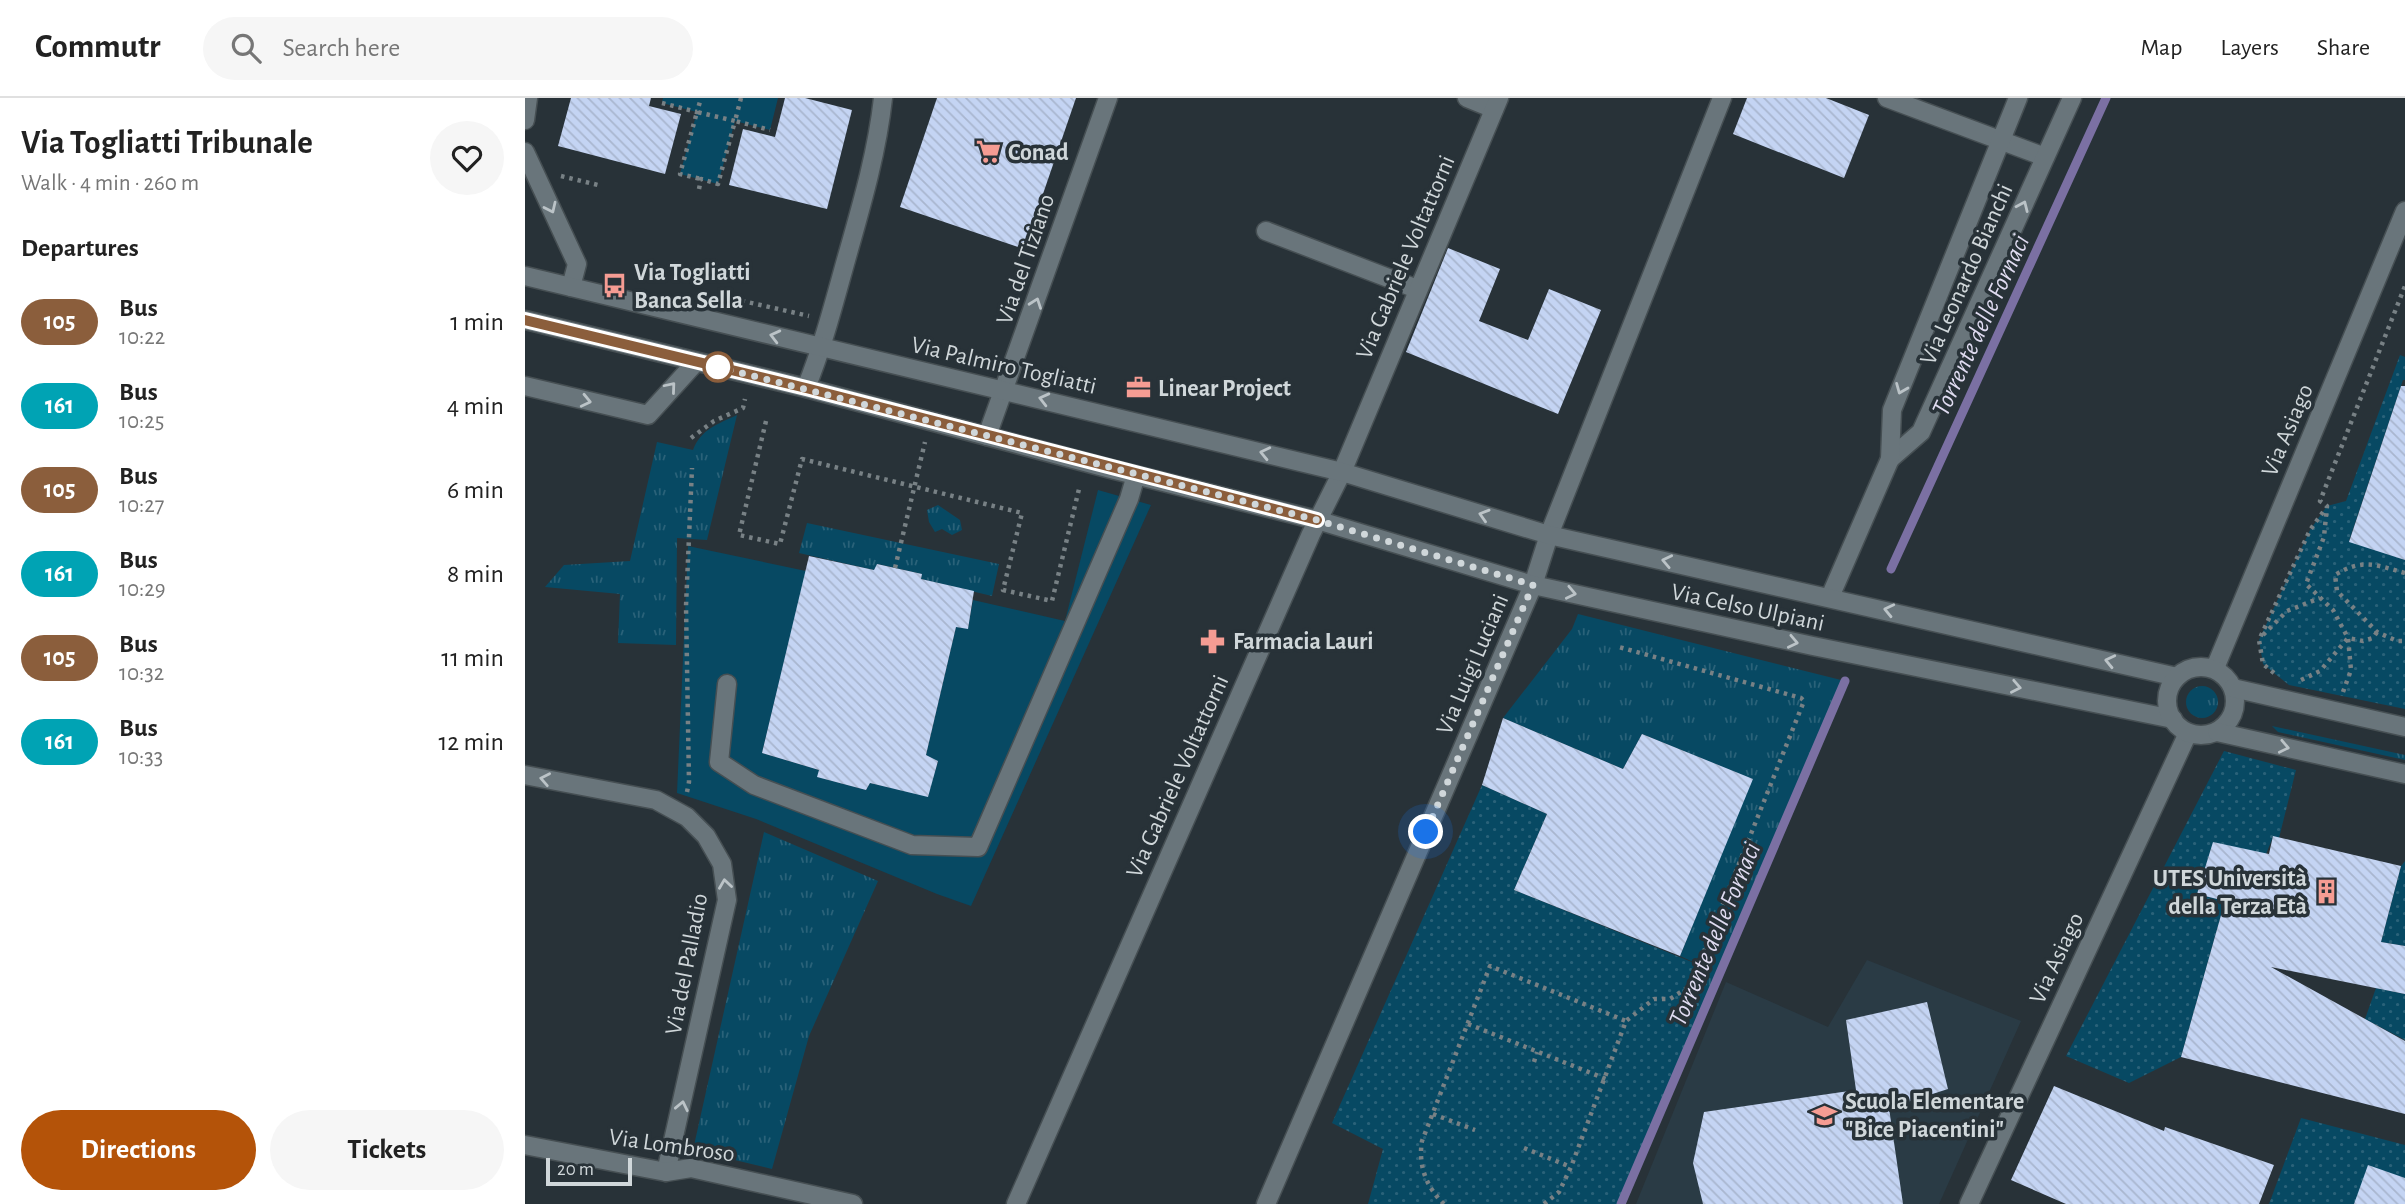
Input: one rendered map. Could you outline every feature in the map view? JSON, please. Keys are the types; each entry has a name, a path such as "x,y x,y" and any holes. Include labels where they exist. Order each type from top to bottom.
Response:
{"street":[{"path":"525,120 528,98"},
{"path":"806,388 822,348 879,135 883,98"},
{"name":"Via del Tiziano","path":"987,436 1108,98"},
{"path":"1467,98 1496,103"},
{"name":"Via Luigi Luciani","path":"1266,1204 1533,585 1549,536 1722,98"},
{"path":"1888,98 2045,157"},
{"name":"Via Leonardo Bianchi","path":"1830,597 1890,459 1892,411 1999,139 2018,98"},
{"name":"Via Leonardo Bianchi","path":"1890,459 1921,432 2072,98"},
{"name":"Via Gabriele Voltattorni","path":"1016,1204 1317,520 1342,471 1496,103"},
{"path":"529,160 577,264 571,287"},
{"name":"Via Asiago","path":"2215,668 2405,211"},
{"path":"1266,231 1417,289"},
{"name":"Via Palmiro Togliatti","path":"525,276 1342,471 1549,536"},
{"path":"525,320 806,388 1317,520"},
{"path":"525,386 648,415 696,362"},
{"path":"727,684 719,762 754,785 912,845 978,847 1124,511 1136,475"},
{"name":"Via Celso Ulpiani","path":"1317,520 1533,585 1813,646 2173,719"},
{"name":"Via Celso Ulpiani","path":"1549,536 2177,677"},
{"path":"2217,732 2229,721 2234,710 2236,699 2233,688 2227,678 2215,668 2196,667 2186,670 2177,677 2167,696 2167,707 2178,727 2188,733 2199,735 2217,732 2405,774"},
{"path":"2233,688 2405,727"},
{"name":"Via Asiago","path":"1969,1204 2188,733"},
{"name":"Via del Palladio","path":"525,775 656,800 687,817 706,836 722,864 727,900 666,1172"},
{"name":"Via Lombroso","path":"525,1145 666,1172 691,1168 853,1204"}],"path":[{"path":"701,98 680,174 718,184 741,98"},
{"path":"662,103 770,130"},
{"path":"529,160 598,185"},
{"path":"699,189 701,179"},
{"path":"2327,506 2320,501 2405,286"},
{"path":"691,438 713,421 743,408 745,399"},
{"path":"766,421 739,535 781,544 802,459 1022,513 1003,590 1052,601 1079,489"},
{"path":"895,568 925,441"},
{"path":"686,796 689,782 686,606 692,468"},
{"path":"2327,506 2324,537 2306,584 2333,610 2348,638 2351,670 2341,696 2354,698"},
{"path":"2281,678 2263,664 2259,640 2310,530 2327,506"},
{"path":"2405,573 2369,563 2351,565 2335,575 2337,592 2377,632 2397,641 2405,641"},
{"path":"2259,640 2287,611 2320,598"},
{"path":"2348,638 2363,641 2373,638 2377,632"},
{"path":"2299,680 2320,671 2348,638"},
{"path":"1544,1204 1559,1192 1571,1167 1626,1021 1654,999 1670,999 1687,988 1704,952 1804,701 1619,647"},
{"path":"1444,1204 1434,1195 1419,1157 1422,1141 1490,966 1626,1021"},
{"path":"1468,1024 1606,1079"},
{"path":"1534,1062 1537,1052"},
{"path":"1433,1114 1475,1130"},
{"path":"1524,1149 1571,1167"}],"shaded area":[{"name":"Scuola Elementare \"Bice Piacentini\"","path":"1867,960 2021,1021 1939,1204 1636,1204 1726,982 1828,1027"}],"green space":[{"path":"663,98 778,98 770,130 735,121 718,184 680,174 697,112 662,103"},
{"path":"2400,355 2405,357 2405,380 2349,541 2405,560 2405,709 2289,685 2263,664 2259,640 2310,530 2327,506 2346,501"},
{"path":"737,415 707,540 677,538 676,645 618,643 620,594 545,587 564,565 630,561 657,442 693,450 705,432"},
{"path":"1098,490 1151,505 971,906 756,819 677,793 688,546 806,571 762,753 819,770 818,777 866,790 870,783 927,796 938,762 926,755 956,627 968,628 973,600 1065,621"},
{"path":"938,505 960,520 962,530 952,535 942,529 935,532 929,522 927,510"},
{"path":"807,523 999,564 992,596 921,579 922,574 878,564 874,570 799,553"},
{"path":"1578,614 1845,681 1686,1052 1709,969 1680,956 1752,779 1642,734 1623,769 1503,718 1572,629"},
{"path":"2202,686 2214,690 2218,702 2214,714 2202,718 2190,714 2186,702 2190,690"},
{"path":"2272,726 2405,755 2405,760 2278,732"},
{"path":"2224,751 2296,770 2279,838 2273,837 2266,854 2213,843 2197,894 2225,901 2181,1057 2129,1083 2066,1056"},
{"path":"1482,785 1547,814 1514,890 1709,969 1686,1052 1621,1204 1368,1204 1383,1149 1332,1123"},
{"path":"764,832 878,881 809,1036 772,1169 693,1150"},
{"path":"2405,861 2405,946 2381,942 2401,866"},
{"path":"2376,988 2405,994 2405,1040 2365,1019"},
{"path":"2301,1118 2405,1145 2405,1204 2269,1204"}],"building":[{"path":"571,98 651,98 649,106 681,114 665,174 558,146"},
{"path":"785,98 805,98 852,110 827,209 729,185 743,129 775,137"},
{"name":"Conad","path":"937,98 1076,98 1024,249 900,207"},
{"path":"1747,98 1826,98 1869,115 1844,178 1733,134"},
{"path":"1448,248 1500,269 1479,321 1528,340 1549,289 1601,310 1558,414 1406,352"},
{"path":"2401,386 2405,386 2405,560 2349,542"},
{"path":"809,556 874,570 877,564 922,574 921,579 974,591 968,629 956,627 926,755 938,761 928,797 870,783 866,790 817,777 819,770 762,753"},
{"path":"1503,718 1623,769 1642,734 1753,779 1680,956 1514,890 1547,814 1482,785"},
{"path":"2273,836 2401,866 2381,942 2405,946 2405,994 2271,967 2405,1041 2405,1114 2181,1057 2225,901 2197,894 2213,842 2269,854"},
{"path":"1927,1002 1948,1089 1889,1108 1903,1204 1703,1204 1693,1163 1704,1112 1856,1090 1846,1020"},
{"path":"2054,1086 2164,1131 2165,1127 2274,1165 2259,1204 2066,1204 2011,1180"},
{"path":"2368,1165 2405,1178 2405,1204 2354,1204"}],"waterway":[{"name":"Torrente delle Fornaci","path":"1891,569 2106,98"},
{"name":"Torrente delle Fornaci","path":"1621,1204 1845,681"}],"bus line":[{"name":"105","path":"525,320 806,388 1317,520"}],"place":[{"name":"Conad","path":"988,152"},
{"name":"Via Togliatti Banca Sella","path":"614,286"},
{"name":"Linear Project","path":"1138,388"},
{"name":"Farmacia Lauri","path":"1213,641"},
{"name":"UTES Università della Terza Età","path":"2327,892"},
{"name":"Scuola Elementare \"Bice Piacentini\"","path":"1825,1115"}],"route":[{"path":"718,367 1317,520 1533,585 1426,832"}]}
